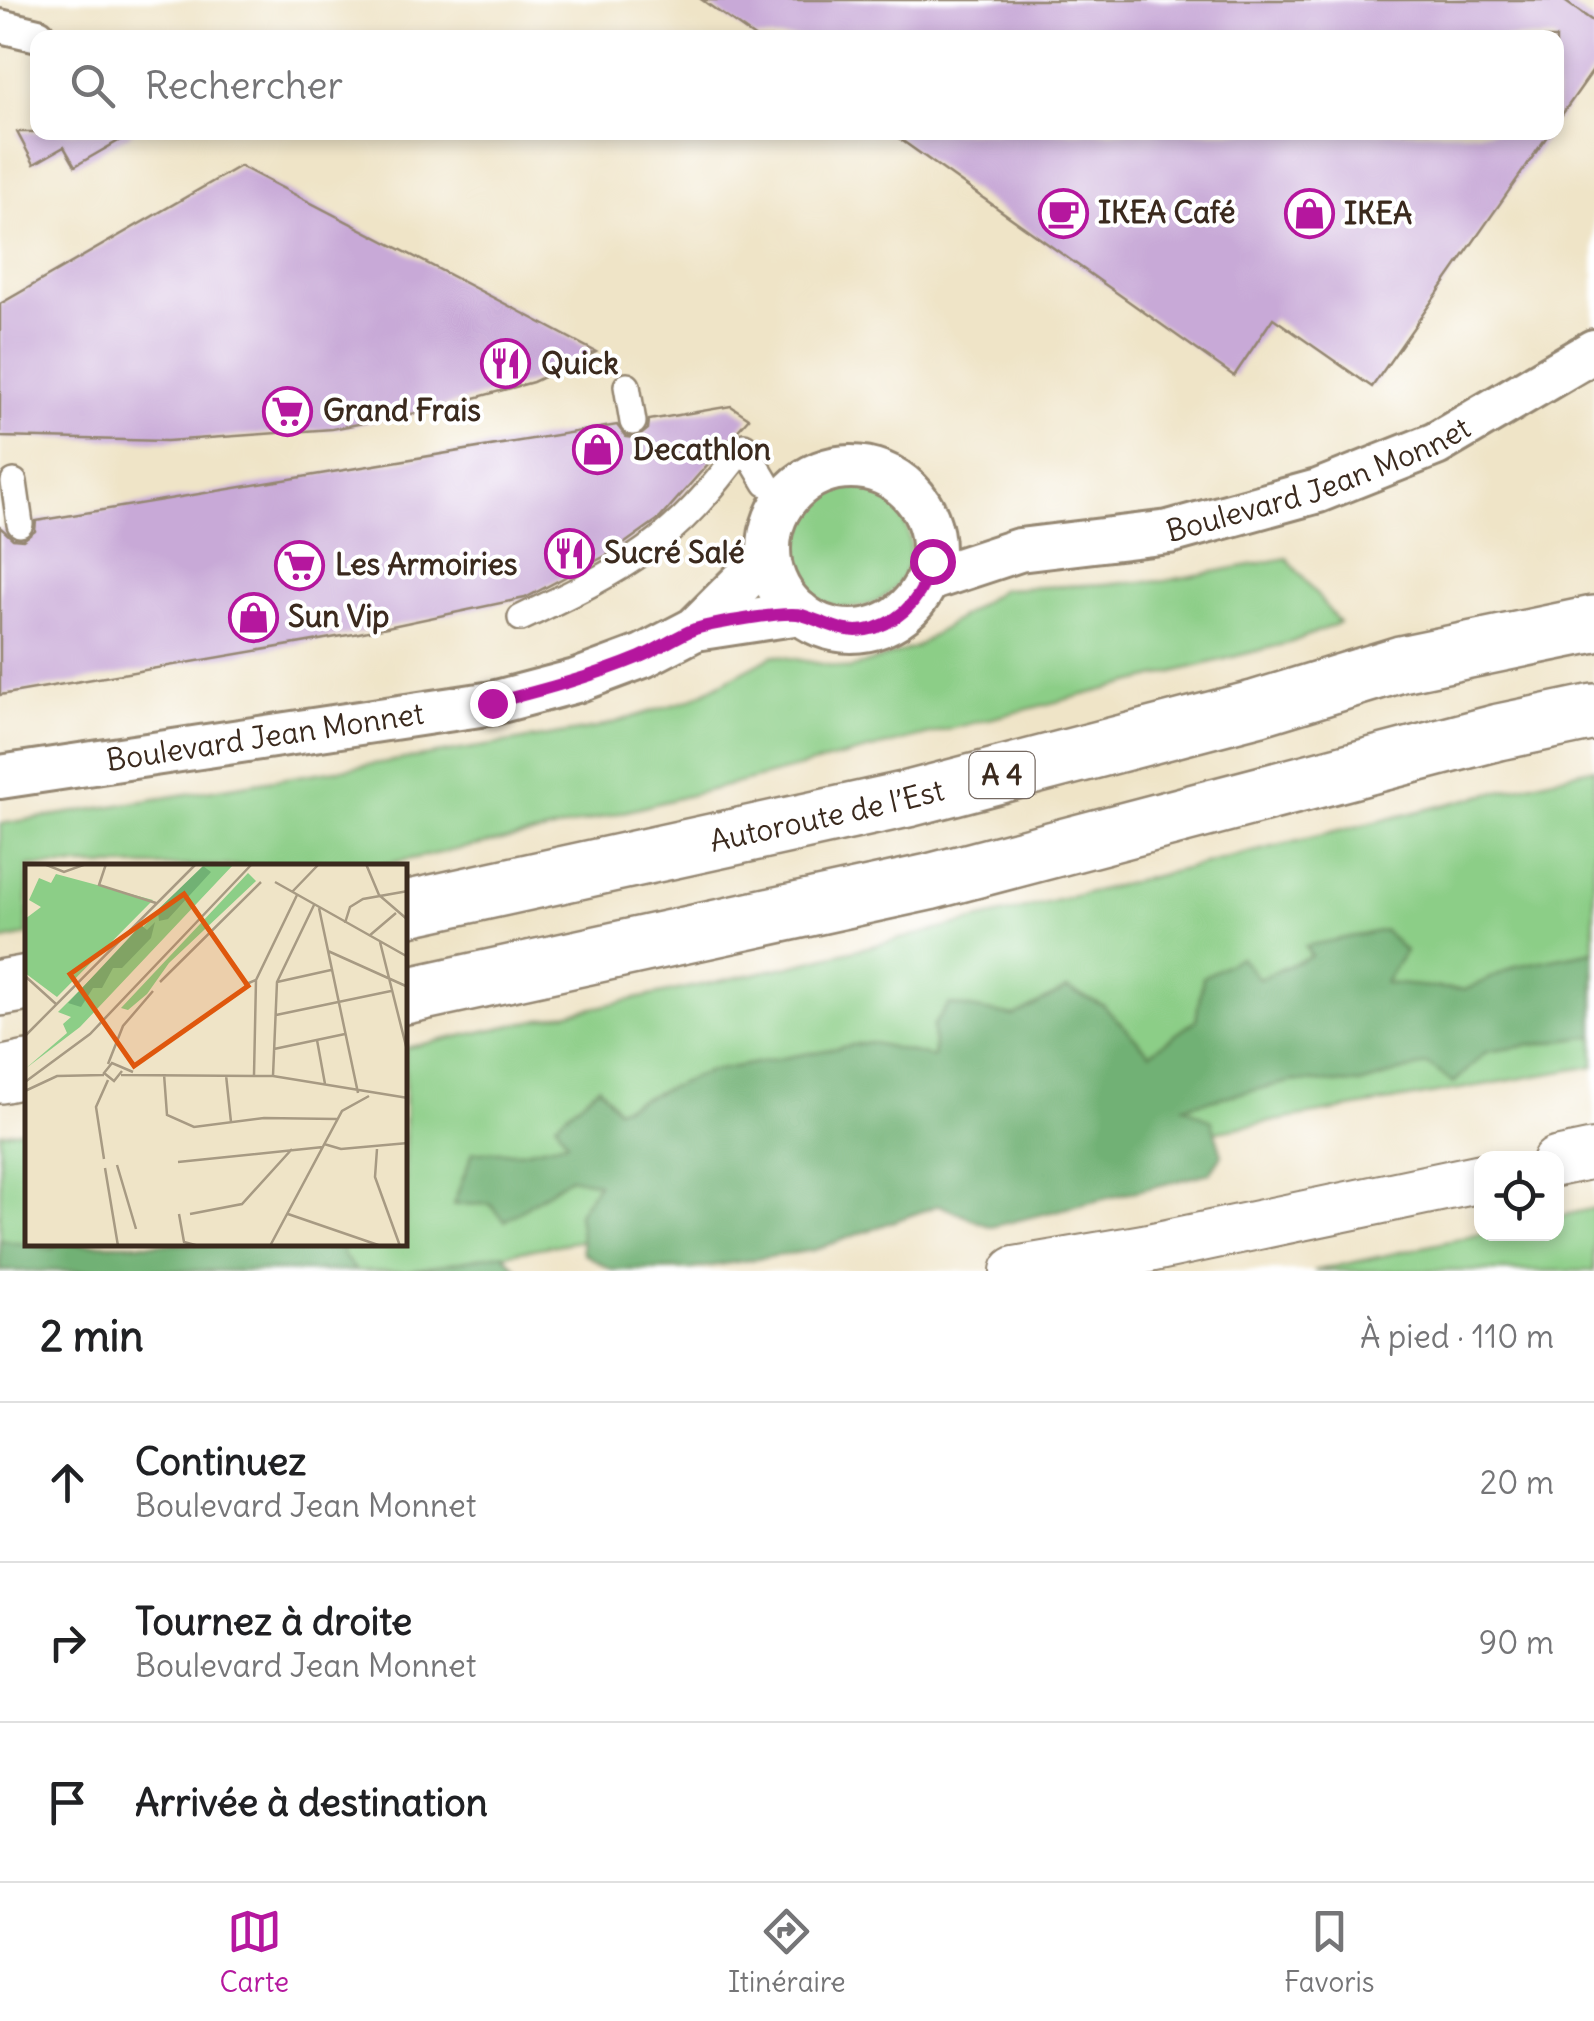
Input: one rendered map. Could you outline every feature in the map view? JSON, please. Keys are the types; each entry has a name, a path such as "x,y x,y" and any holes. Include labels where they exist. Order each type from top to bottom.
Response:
{"highway":[{"name":"Autoroute de l’Est","path":"408,908 908,799 1258,708 1401,664 1594,624"},
{"path":"408,995 928,882 1499,732 1594,712"},
{"path":"0,988 25,983"},
{"path":"0,1074 25,1070"}],"main road":[{"path":"1564,1160 1594,1154"},
{"path":"1015,1271 1144,1249 1474,1180"}],"street":[{"path":"0,26 30,33"},
{"name":"Boulevard Jean Monnet","path":"0,777 492,703 593,674 696,629 800,613 822,626 847,631 872,629 896,619 915,602 928,580 1020,550 1169,532 1318,491 1436,444 1594,351"},
{"path":"634,392 634,422"},
{"path":"520,618 618,572 654,548 714,488 744,446 766,484"},
{"name":"Boulevard Jean Monnet","path":"696,629 769,555 772,528 784,502 804,482 824,472 845,467 872,470 896,480 916,498 928,522 1020,550"},
{"path":"9,486 20,524"},
{"path":"928,522 933,541 928,580"},
{"path":"769,555 774,578 800,613"}],"green space":[{"path":"849,486 872,490 892,504 906,524 910,547 906,570 892,590 872,604 849,608 826,604 806,590 792,570 788,547 792,524 806,504 826,490"},
{"path":"1287,558 1339,623 1292,642 545,832 385,864 25,864 25,935 0,941 0,824 597,728 689,700 774,655 849,669 916,647 1002,589 1165,581"},
{"path":"1594,768 1594,1066 406,1271 0,1271 0,1133 25,1129 25,1246 408,1246 408,1047 790,966"},
{"path":"1384,930 1405,951 1385,983 1465,990 1516,966 1594,951 1594,1036 1486,1052 1454,1083 1427,1064 1360,1084 1294,1081 1184,1106 1212,1121 1222,1155 1210,1173 991,1227 939,1205 814,1250 693,1269 612,1270 583,1253 578,1213 598,1183 570,1177 505,1221 490,1204 453,1205 473,1152 520,1152 567,1142 556,1123 599,1086 617,1109 707,1072 869,1042 934,1057 933,1026 949,1004 1014,1016 1067,989 1103,1005 1150,1053 1196,1020 1203,977 1240,957 1259,979 1311,956 1305,946"},
{"path":"1594,1208 1594,1271 1314,1271 1474,1236 1474,1241 1564,1241 1564,1215"},
{"path":"0,1240 52,1249 342,1246 343,1255 356,1271 0,1271"},
{"path":"503,1253 519,1271 409,1271"}],"building":[{"path":"702,0 1563,0 1594,22 1594,69 1564,112 1564,30 745,30"},
{"path":"17,132 30,132 30,140 120,140 75,166 64,147 34,164"},
{"name":"IKEA","path":"901,140 1544,140 1372,387 1273,318 1234,376"},
{"path":"240,166 596,352 533,382 427,411 332,429 167,441 0,437 0,304"},
{"name":"Les Armoiries","path":"731,406 749,418 660,518 611,553 525,598 354,634 0,695 0,527 13,539 23,540 35,531 36,521 617,425 626,437 637,438 648,429 649,420"}],"place":[{"name":"IKEA Café","path":"1063,213"},
{"name":"IKEA","path":"1309,214"},
{"name":"Quick","path":"506,364"},
{"name":"Grand Frais","path":"288,411"},
{"name":"Decathlon","path":"598,450"},
{"name":"Sucré Salé","path":"569,553"},
{"name":"Les Armoiries","path":"300,565"},
{"name":"Sun Vip","path":"253,617"}],"route":[{"path":"492,703 576,680 642,656 696,629 800,613 822,626 847,631 872,629 896,619 915,602 928,580 932,561"}]}
